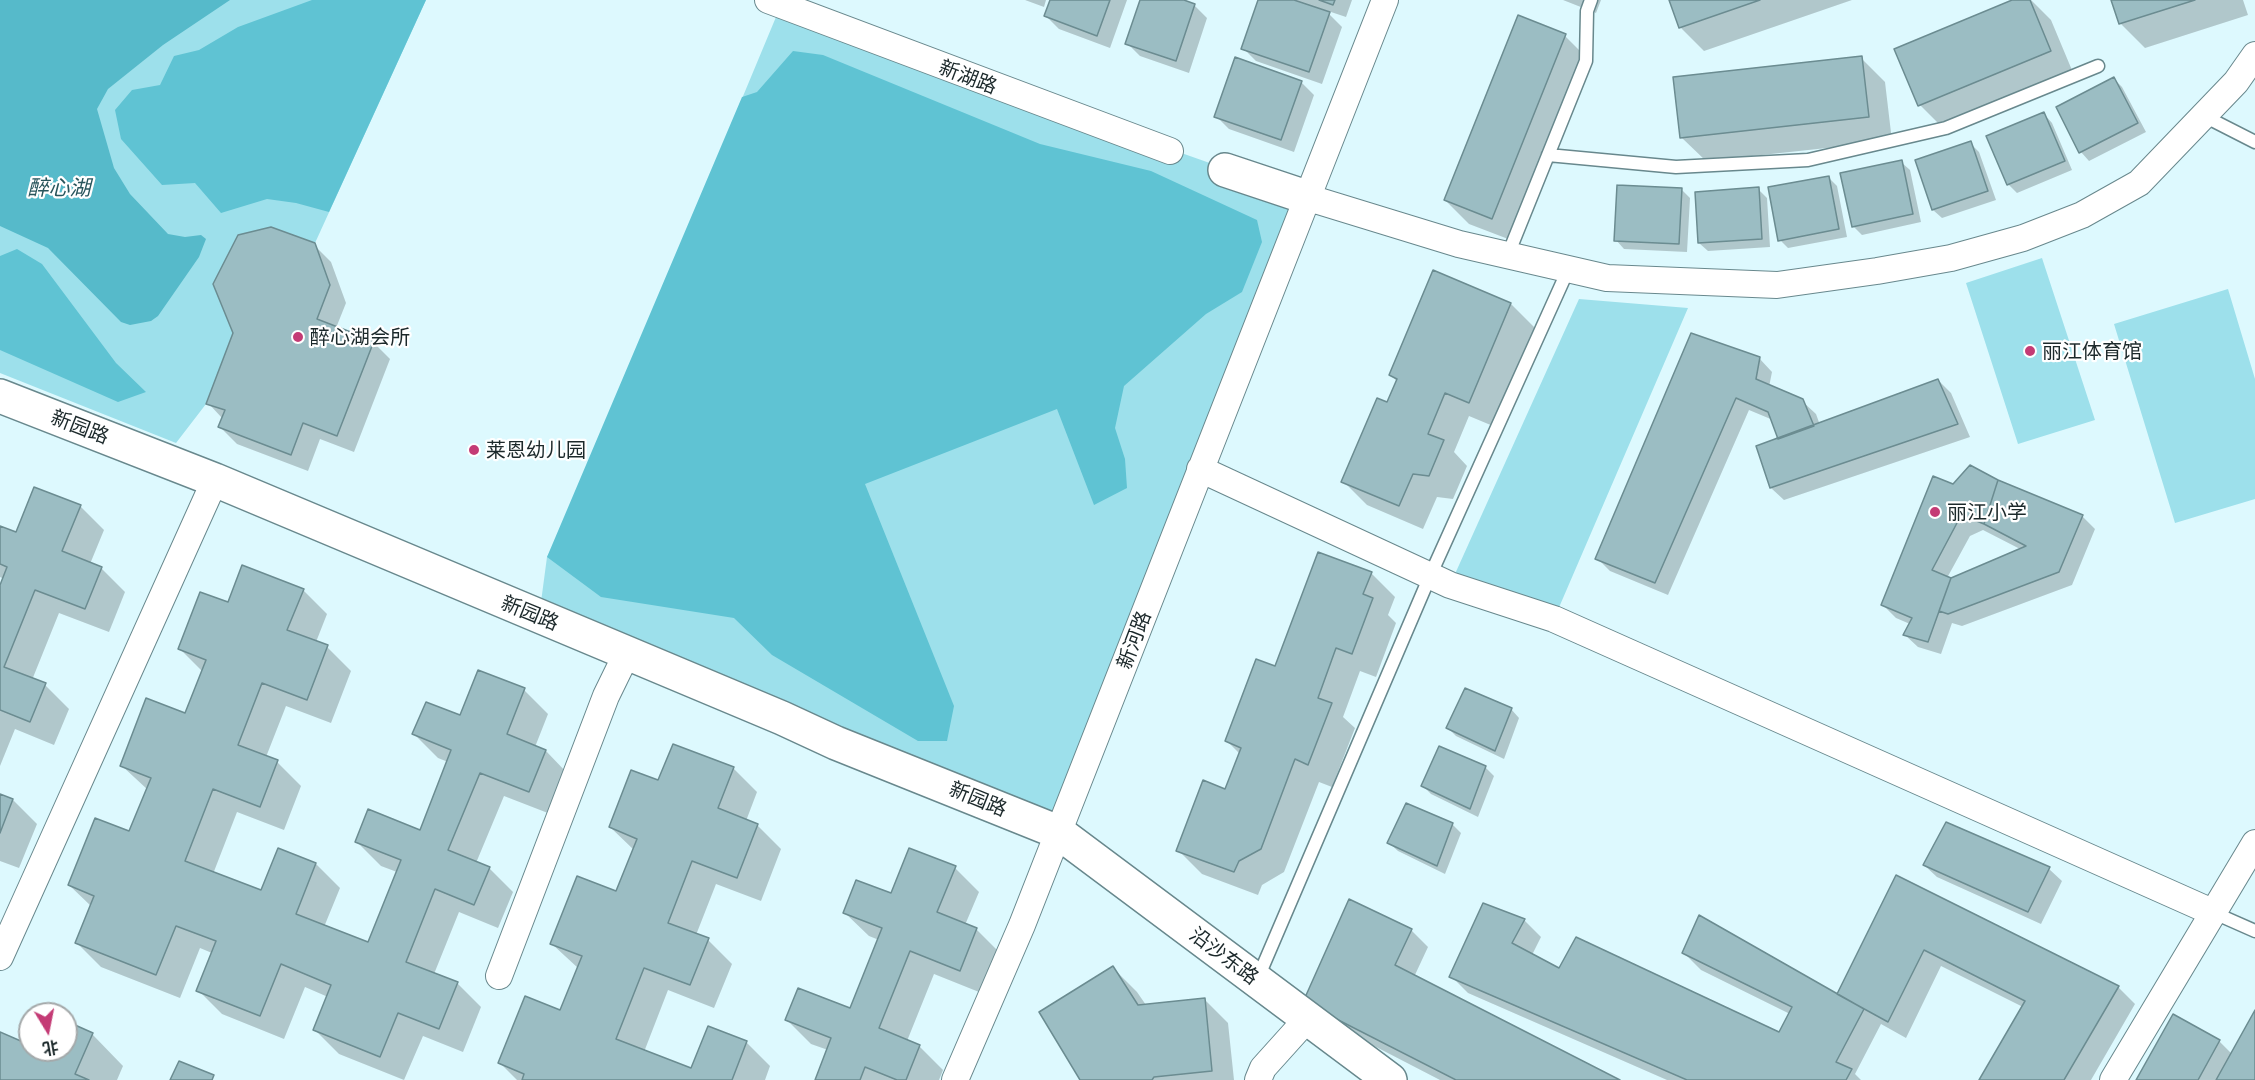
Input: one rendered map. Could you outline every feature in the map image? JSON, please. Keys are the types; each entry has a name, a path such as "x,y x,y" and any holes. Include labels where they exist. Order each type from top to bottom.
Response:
{"street":[{"name":"新湖路","path":"768,0 1170,151"},
{"name":"新河路","path":"955,1080 1022,925 1385,0"},
{"path":"1226,170 1309,198 1507,257 1568,270 1607,278 1777,285 1951,258 2023,238 2082,215 2139,183 2236,82 2255,55"},
{"name":"新园路","path":"0,396 215,480 836,743 1058,832"},
{"path":"1200,469 1450,585 1554,619 2212,912"},
{"path":"0,957 215,480"},
{"path":"499,976 606,696 627,653"},
{"name":"沿沙东路","path":"1058,832 1390,1080"},
{"path":"2113,1080 2255,843"},
{"path":"1258,1080 1263,1068 1308,1018"}],"lane":[{"path":"1507,257 1586,62 1587,10 1591,0"},
{"path":"1548,155 1676,167 1808,160 1946,128 2098,66"},
{"path":"2204,116 2255,142"},
{"path":"1257,980 1430,576 1568,270"},
{"path":"2212,912 2255,931"}],"shaded area":[{"path":"0,0 426,0 315,243 238,236 213,284 233,333 206,404 176,443 0,373"},
{"path":"312,0 426,0 329,212 296,203 267,199 221,213 195,183 162,185 121,139 115,110 132,90 160,85 174,56 199,50 238,27"},
{"path":"781,5 997,88 1309,198 1060,828 541,602 547,557 617,424 641,341"},
{"path":"793,51 823,55 1040,144 1151,171 1257,220 1262,242 1242,292 1206,314 1124,386 1115,428 1125,459 1127,488 1094,505 1057,409 865,484 954,706 947,741 918,741 772,655 734,618 601,597 547,557 742,97 757,92"},
{"path":"17,249 42,264 116,363 146,392 118,402 0,350 0,256"},
{"name":"丽江体育馆","path":"2042,258 2095,420 2018,444 1966,283"},
{"path":"2228,289 2255,379 2255,499 2175,523 2114,324"},
{"path":"1579,299 1688,308 1554,619 1450,585"}],"water":[{"name":"醉心湖","path":"0,0 230,0 163,45 108,89 97,109 114,168 130,194 168,234 185,237 201,235 206,239 199,257 158,316 151,321 130,325 121,322 48,248 0,226"}],"building":[{"path":"1050,0 1110,0 1097,36 1044,16"},
{"path":"1140,0 1184,0 1195,4 1176,61 1125,44"},
{"path":"1258,0 1294,0 1330,12 1309,72 1241,49"},
{"path":"1319,0 1335,0 1333,5"},
{"path":"1669,0 1760,0 1679,28"},
{"path":"2012,0 2030,0 2051,51 1918,106 1894,49"},
{"path":"2111,0 2195,0 2119,24"},
{"path":"1518,15 1566,34 1492,219 1444,200"},
{"path":"1862,56 1869,117 1680,138 1673,77"},
{"path":"1235,57 1302,81 1281,140 1214,117"},
{"path":"2114,77 2138,123 2079,153 2056,107"},
{"path":"2044,112 2065,161 2007,185 1986,136"},
{"path":"1971,141 1988,191 1932,210 1915,160"},
{"path":"1902,160 1913,214 1852,227 1840,173"},
{"path":"1829,176 1839,229 1778,241 1768,187"},
{"path":"1617,185 1682,188 1679,244 1614,241"},
{"path":"1759,187 1762,239 1698,243 1695,192"},
{"name":"醉心湖会所","path":"271,227 315,243 330,285 317,319 374,341 337,436 303,423 291,455 218,427 225,410 206,404 233,333 213,284 238,235"},
{"path":"1433,270 1511,303 1469,403 1445,393 1428,434 1444,440 1429,476 1413,474 1399,506 1341,482 1377,398 1387,402 1397,379 1389,375"},
{"path":"1691,333 1760,357 1756,379 1803,399 1814,426 1778,439 1768,412 1736,398 1655,583 1595,559"},
{"path":"1938,379 1958,424 1770,488 1756,446"},
{"path":"1970,465 1998,480 1984,524 1969,518 1957,523 1932,570 1951,578 1928,642 1903,635 1912,618 1881,605 1933,476 1953,484"},
{"path":"1998,480 2083,515 2059,572 1948,614 1939,611 1951,578 2026,546 1984,524"},
{"path":"34,487 81,505 62,551 102,567 85,609 35,590 4,667 46,683 30,722 0,710 0,585 7,567 0,564 0,526 16,532"},
{"path":"1318,552 1372,572 1363,594 1373,598 1352,654 1336,648 1318,698 1332,703 1308,765 1295,759 1261,849 1239,861 1234,872 1176,851 1203,780 1225,789 1241,748 1225,741 1256,659 1275,666"},
{"path":"242,565 304,589 287,630 328,645 307,700 262,683 238,745 278,760 260,807 213,789 185,861 261,890 278,848 316,863 296,914 368,942 401,860 355,842 368,809 420,830 451,750 412,734 426,702 460,715 478,670 525,688 507,734 546,750 529,792 480,773 448,850 490,867 474,905 435,889 406,962 458,982 439,1029 398,1013 380,1057 313,1030 331,985 281,964 260,1016 196,991 216,941 176,926 156,975 75,943 94,896 68,885 95,818 129,831 151,778 120,766 146,698 185,713 206,660 178,649 200,592 228,602"},
{"path":"1465,688 1512,708 1495,751 1446,728"},
{"path":"673,744 734,767 718,808 758,824 737,878 692,861 668,923 709,938 690,985 644,968 616,1039 691,1068 708,1026 747,1041 732,1080 522,1080 524,1074 498,1063 525,996 560,1010 582,956 550,944 577,876 616,891 637,839 609,827 631,770 658,780"},
{"path":"1439,746 1486,766 1470,809 1421,786"},
{"path":"0,794 13,799 0,833"},
{"path":"1406,803 1453,823 1437,866 1387,843"},
{"path":"1946,822 2050,867 2028,912 1923,865"},
{"path":"909,848 956,866 937,912 977,928 960,971 910,951 879,1028 920,1045 906,1080 897,1080 865,1067 860,1080 815,1080 831,1038 785,1020 798,988 850,1008 882,928 843,913 856,880 891,893"},
{"path":"1896,875 2119,986 2064,1080 1979,1080 2025,1001 1924,950 1888,1022 1837,994"},
{"path":"1349,899 1412,929 1395,965 1620,1080 1456,1080 1303,1002"},
{"path":"1483,903 1525,919 1512,943 1559,968 1576,937 1779,1032 1792,1007 1682,953 1699,915 1864,1009 1836,1062 1852,1069 1846,1080 1687,1080 1449,977"},
{"path":"1113,966 1138,1005 1205,998 1212,1071 1154,1077 1152,1080 1080,1080 1039,1012"},
{"path":"2255,1010 2255,1080 2216,1080"},
{"path":"2173,1014 2220,1040 2198,1080 2136,1080"},
{"path":"78,1026 93,1033 75,1074 89,1080 0,1080 0,1032 18,1040 18,1062 78,1062"},
{"path":"179,1061 214,1075 212,1080 170,1080"}],"place":[{"name":"醉心湖会所","path":"298,337"},
{"name":"丽江体育馆","path":"2030,351"},
{"name":"莱恩幼儿园","path":"474,450"},
{"name":"丽江小学","path":"1935,512"}]}
